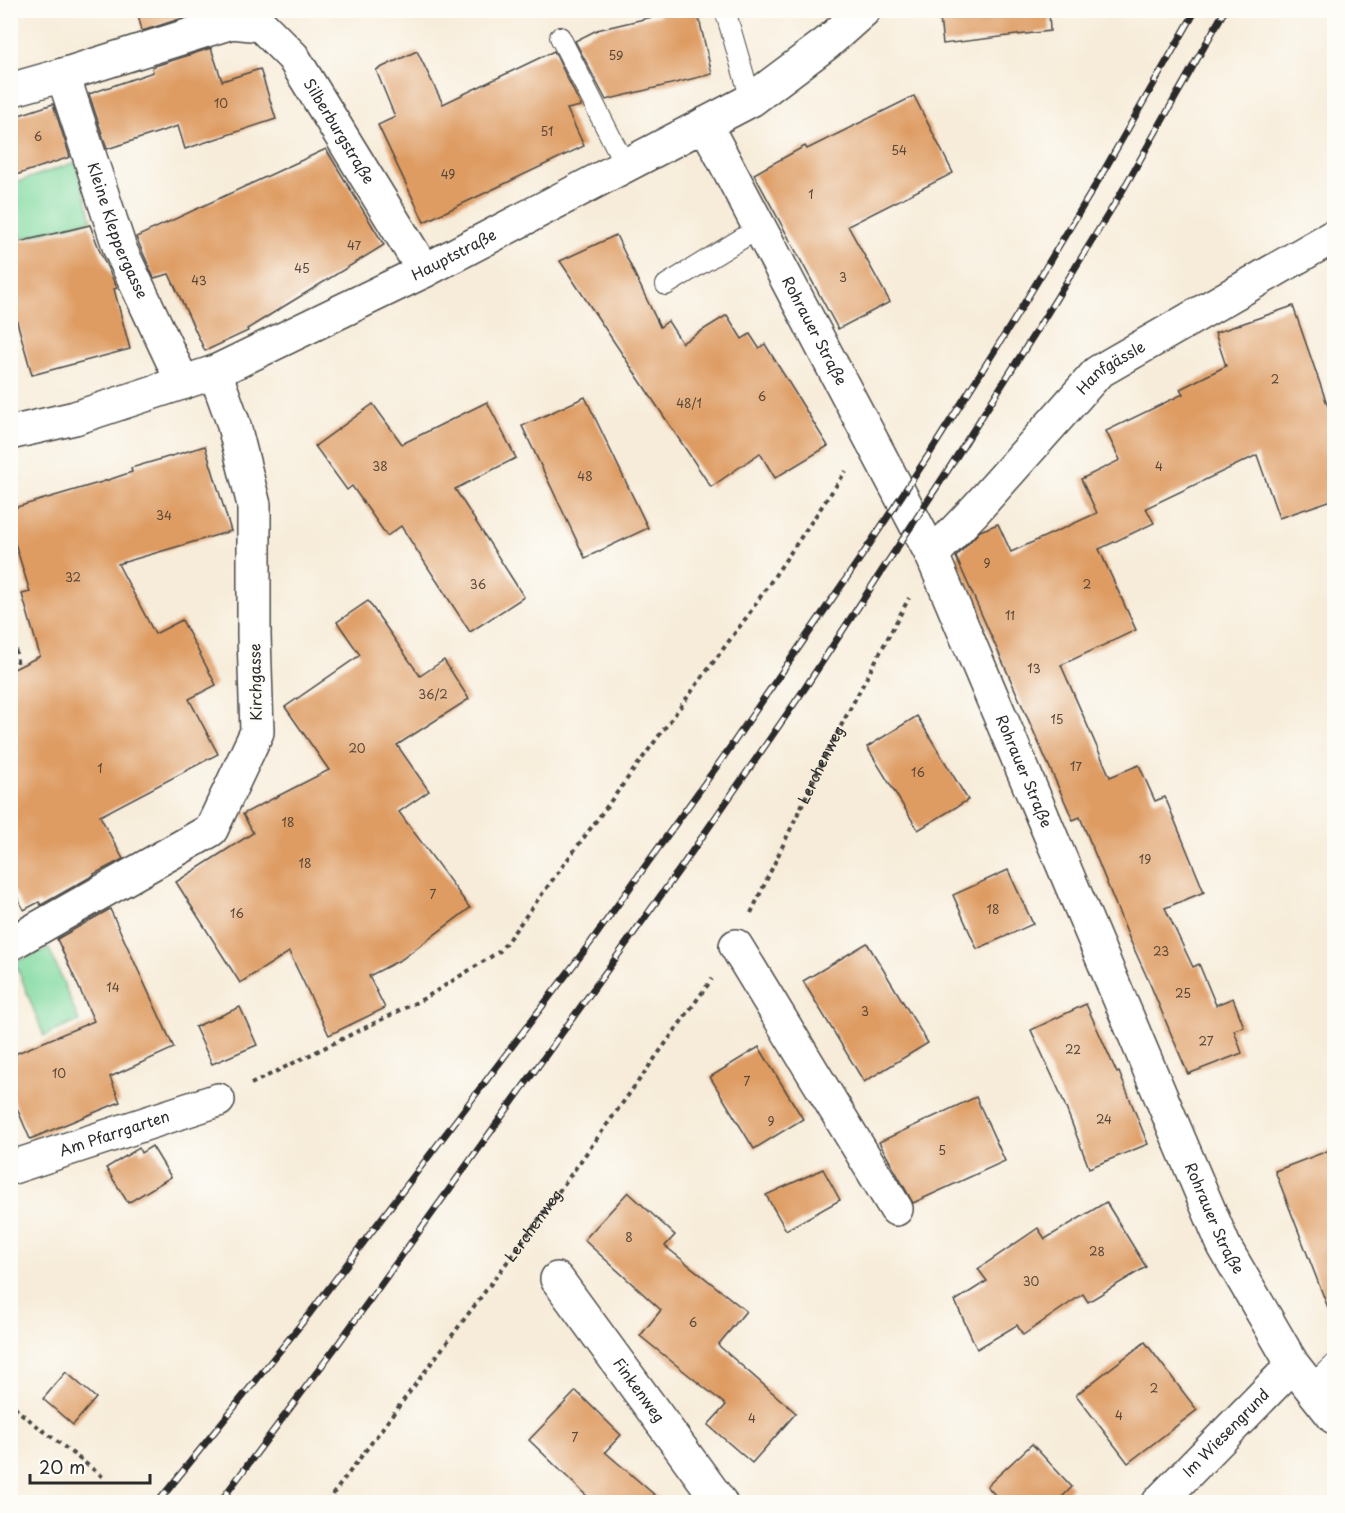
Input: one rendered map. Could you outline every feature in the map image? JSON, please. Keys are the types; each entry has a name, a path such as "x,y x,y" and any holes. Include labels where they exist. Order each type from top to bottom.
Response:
{"street":[{"name":"Hauptstraße","path":"10,433 75,418 214,372 424,271 751,100 827,43 864,10"},
{"name":"Silberburgstraße","path":"10,90 63,75 230,16 261,26 293,57 424,271"},
{"name":"Kleine Kleppergasse","path":"63,75 120,249 183,383"},
{"name":"Rohrauer Straße","path":"705,124 932,555 1224,1246 1302,1376 1335,1417"},
{"name":"Hanfgässle","path":"932,555 1098,372 1333,244"},
{"name":"Kirchgasse","path":"10,944 211,831 257,732 254,505 233,422 214,372"},
{"path":"736,946 896,1209"},
{"name":"Am Pfarrgarten","path":"10,1168 218,1100"},
{"name":"Finkenweg","path":"557,1279 720,1503"},
{"name":"Im Wiesengrund","path":"1159,1503 1302,1376"}],"lane":[{"path":"725,10 751,100"},
{"path":"560,37 625,165"},
{"path":"666,285 759,228"},
{"path":"1302,1376 1335,1364"}],"path":[{"path":"218,1100 425,998 500,951 746,618 869,437"},
{"name":"Lerchenweg","path":"327,1503 523,1241 736,946 825,756 913,590"},
{"path":"10,614 18,667"},
{"path":"10,1399 18,1411 103,1477"}],"green space":[{"path":"76,162 92,220 11,241 11,184"},
{"path":"49,948 79,1021 44,1036 15,962"}],"building":[{"path":"137,10 198,10 199,13 142,31"},
{"path":"659,10 697,10 712,74 606,100 575,41 597,30 661,15"},
{"path":"939,10 1049,10 1050,31 943,44"},
{"path":"211,48 222,81 260,69 276,119 185,149 178,126 107,149 89,94 153,72 152,67"},
{"path":"417,51 443,104 554,51 581,106 567,109 584,146 424,222 378,125 395,117 376,70"},
{"path":"914,96 953,173 848,226 890,302 838,329 754,174 805,146 807,149"},
{"path":"53,104 70,157 10,177 10,118"},
{"path":"326,149 384,245 247,329 248,331 205,351 169,274 154,278 136,237"},
{"path":"90,225 117,288 114,289 130,349 32,375 10,297 10,244"},
{"path":"616,235 660,327 668,321 682,343 727,315 742,339 750,334 759,348 765,344 828,446 775,478 760,453 711,487 560,261"},
{"path":"1293,306 1335,427 1335,499 1279,518 1257,455 1146,508 1154,523 1099,549 1136,630 1061,665 1110,777 1139,765 1155,801 1165,797 1204,892 1165,908 1193,967 1199,964 1216,1005 1233,998 1244,1027 1234,1030 1242,1053 1188,1074 1080,817 1073,820 956,557 980,531 998,524 1011,552 1097,513 1081,479 1120,460 1106,431 1183,394 1180,389 1226,366 1215,333"},
{"path":"585,397 648,528 585,558 522,426"},
{"path":"487,402 516,458 455,489 524,597 470,632 401,526 387,536 352,486 347,490 315,446 373,404 402,444"},
{"path":"205,446 231,531 118,564 155,634 182,620 216,685 189,699 218,754 100,816 123,859 41,905 39,902 24,910 10,884 10,671 40,656 22,594 30,592 10,527 10,509 102,482 132,472 131,468"},
{"path":"368,601 420,676 444,660 469,699 397,745 429,791 399,812 470,908 402,959 369,976 385,1008 329,1035 289,952 240,983 176,882 253,833 243,814 329,770 285,707 360,655 337,622"},
{"path":"917,716 968,800 918,830 867,747"},
{"path":"1008,870 1033,924 977,949 953,895"},
{"path":"110,909 174,1048 110,1077 120,1102 30,1139 10,1092 10,1056 94,1021 57,939"},
{"path":"867,943 928,1043 864,1082 803,981"},
{"path":"1086,1004 1117,1073 1119,1072 1148,1144 1089,1168 1061,1095 1031,1030"},
{"path":"240,1007 257,1045 212,1064 195,1027"},
{"path":"759,1047 803,1119 754,1149 710,1077"},
{"path":"976,1097 1005,1161 913,1203 879,1142"},
{"path":"152,1146 171,1177 128,1203 106,1168 139,1148 141,1153"},
{"path":"1335,1148 1335,1317 1332,1318 1275,1171"},
{"path":"823,1169 840,1200 786,1230 766,1195"},
{"path":"628,1192 675,1235 665,1246 746,1311 718,1345 796,1413 752,1463 708,1425 726,1405 640,1336 661,1310 584,1240"},
{"path":"1106,1202 1146,1267 1088,1302 1083,1294 1023,1335 1017,1325 977,1349 955,1301 987,1281 978,1269 1038,1228 1045,1239"},
{"path":"1145,1342 1197,1410 1128,1463 1076,1395"},
{"path":"66,1372 96,1398 73,1425 43,1399"},
{"path":"576,1391 621,1435 605,1452 664,1503 594,1503 529,1440"},
{"path":"1032,1444 1072,1487 1056,1503 1002,1503 987,1486"}],"railway":[{"path":"158,1502 310,1313 591,942 727,752 861,557 1014,320 1098,181 1196,10"},
{"path":"220,1502 338,1344 682,866 805,688 1035,333 1120,195 1225,10"}]}
